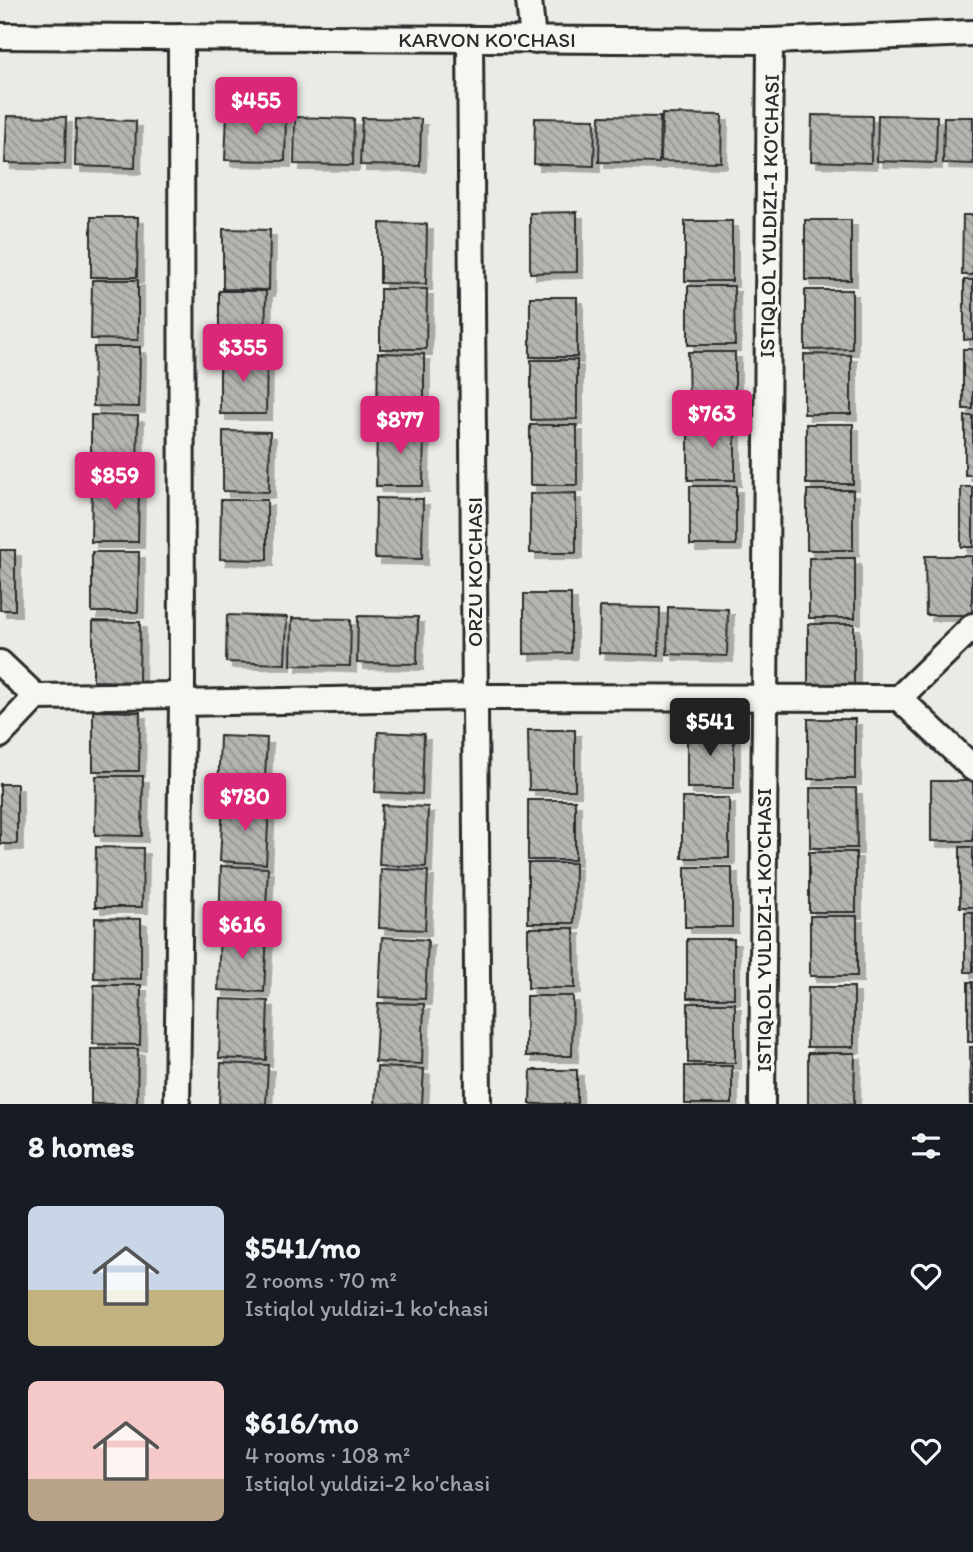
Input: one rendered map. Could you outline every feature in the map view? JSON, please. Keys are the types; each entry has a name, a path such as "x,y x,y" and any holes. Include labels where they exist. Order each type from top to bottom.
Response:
{"street":[{"path":"529,0 533,40"},
{"name":"KARVON KO'CHASI","path":"0,36 770,41 973,33"},
{"path":"177,1104 182,699 181,37"},
{"name":"ORZU KO'CHASI","path":"470,39 478,1104"},
{"name":"ISTIQLOL YULDIZI-1 KO'CHASI","path":"762,1104 770,41"},
{"path":"0,663 36,697 899,698 973,626"},
{"path":"0,735 36,697"},
{"path":"899,698 973,768"}],"building":[{"path":"227,113 286,114 285,161 225,160"},
{"path":"662,114 722,115 721,162 661,161"},
{"path":"812,115 872,116 871,163 811,161"},
{"path":"878,115 937,116 936,163 877,161"},
{"path":"7,116 66,117 65,164 5,163"},
{"path":"600,116 660,117 659,163 599,162"},
{"path":"295,117 354,119 353,165 294,164"},
{"path":"944,117 973,117 973,164 943,163"},
{"path":"362,118 421,119 420,166 360,165"},
{"path":"535,118 595,119 594,166 534,164"},
{"path":"76,119 136,121 135,168 75,166"},
{"path":"577,212 577,272 530,273 530,213"},
{"path":"963,215 973,215 973,275 962,275"},
{"path":"91,217 138,217 137,277 91,277"},
{"path":"805,220 851,220 851,280 805,280"},
{"path":"685,221 732,221 732,281 685,281"},
{"path":"380,223 427,224 426,284 380,283"},
{"path":"223,229 270,230 269,290 223,289"},
{"path":"92,280 138,280 138,340 91,339"},
{"path":"964,280 973,280 973,339 964,340"},
{"path":"688,286 734,286 735,345 688,345"},
{"path":"380,289 427,289 426,349 380,349"},
{"path":"805,290 852,290 852,349 805,350"},
{"path":"219,291 266,291 265,351 219,351"},
{"path":"530,297 577,297 577,357 530,357"},
{"path":"94,347 140,347 139,407 93,406"},
{"path":"963,349 973,349 973,409 963,409"},
{"path":"688,352 735,352 735,412 689,412"},
{"path":"378,353 424,354 424,414 377,413"},
{"path":"220,354 267,354 266,414 220,414"},
{"path":"804,354 851,355 851,414 804,414"},
{"path":"531,360 577,360 577,419 531,420"},
{"path":"91,415 138,416 137,475 91,475"},
{"path":"965,416 973,416 973,475 965,475"},
{"path":"688,420 735,420 735,480 688,480"},
{"path":"806,424 853,424 853,484 806,484"},
{"path":"530,425 577,425 577,485 530,485"},
{"path":"377,426 424,426 423,486 376,486"},
{"path":"223,431 270,432 269,492 223,491"},
{"path":"92,482 139,483 138,542 91,542"},
{"path":"690,486 736,486 736,545 690,545"},
{"path":"961,487 973,487 973,547 961,547"},
{"path":"807,490 853,490 853,550 807,550"},
{"path":"576,493 576,553 530,553 530,494"},
{"path":"376,498 423,499 422,559 375,558"},
{"path":"221,500 267,500 267,560 220,559"},
{"path":"0,550 15,550 15,610 0,610"},
{"path":"92,552 139,552 138,612 92,612"},
{"path":"925,556 972,556 972,615 926,615"},
{"path":"809,558 855,558 855,618 809,618"},
{"path":"524,594 571,594 571,653 524,654"},
{"path":"600,607 660,608 659,655 599,653"},
{"path":"668,607 728,609 727,656 667,654"},
{"path":"227,615 287,617 285,664 226,662"},
{"path":"358,616 418,617 417,664 357,663"},
{"path":"292,618 351,619 350,666 291,665"},
{"path":"93,621 140,622 139,682 93,681"},
{"path":"808,624 854,624 854,684 808,684"},
{"path":"93,711 140,712 139,771 93,771"},
{"path":"808,719 855,719 855,779 808,779"},
{"path":"687,728 734,728 734,788 687,788"},
{"path":"528,730 575,730 575,790 529,790"},
{"path":"378,732 424,734 422,794 375,792"},
{"path":"220,736 267,738 264,798 218,796"},
{"path":"96,776 143,776 142,836 95,835"},
{"path":"931,781 973,781 973,841 931,841"},
{"path":"0,784 17,784 17,844 0,844"},
{"path":"810,788 856,788 857,848 810,848"},
{"path":"682,798 729,798 729,858 682,858"},
{"path":"528,800 575,800 575,860 528,860"},
{"path":"223,802 269,804 266,864 220,861"},
{"path":"382,805 428,807 426,867 379,865"},
{"path":"96,847 143,848 142,907 95,907"},
{"path":"960,847 973,847 973,907 960,907"},
{"path":"809,852 856,852 856,912 809,912"},
{"path":"528,863 575,863 574,923 528,923"},
{"path":"221,866 268,868 265,928 219,926"},
{"path":"685,867 732,867 732,927 685,927"},
{"path":"381,869 428,871 425,930 379,928"},
{"path":"965,912 973,912 973,972 965,972"},
{"path":"810,916 857,916 857,976 810,976"},
{"path":"95,918 141,919 141,979 94,978"},
{"path":"528,928 574,928 575,988 528,988"},
{"path":"220,930 267,932 264,992 218,990"},
{"path":"382,937 428,940 425,999 379,997"},
{"path":"687,939 734,939 734,998 687,998"},
{"path":"968,982 973,982 973,1042 968,1042"},
{"path":"94,985 141,985 140,1045 93,1044"},
{"path":"808,987 854,987 854,1047 807,1047"},
{"path":"526,996 573,996 572,1056 526,1056"},
{"path":"221,999 268,1001 266,1060 219,1058"},
{"path":"378,1003 424,1004 422,1064 375,1062"},
{"path":"688,1003 735,1003 735,1063 688,1063"},
{"path":"970,1047 973,1047 973,1104 971,1104"},
{"path":"91,1049 138,1049 137,1104 91,1104"},
{"path":"808,1053 855,1053 854,1104 808,1104"},
{"path":"221,1063 268,1065 266,1104 219,1104"},
{"path":"685,1066 732,1066 732,1104 685,1104"},
{"path":"377,1067 424,1069 422,1104 375,1104"},
{"path":"531,1070 577,1070 577,1104 530,1104"}]}
